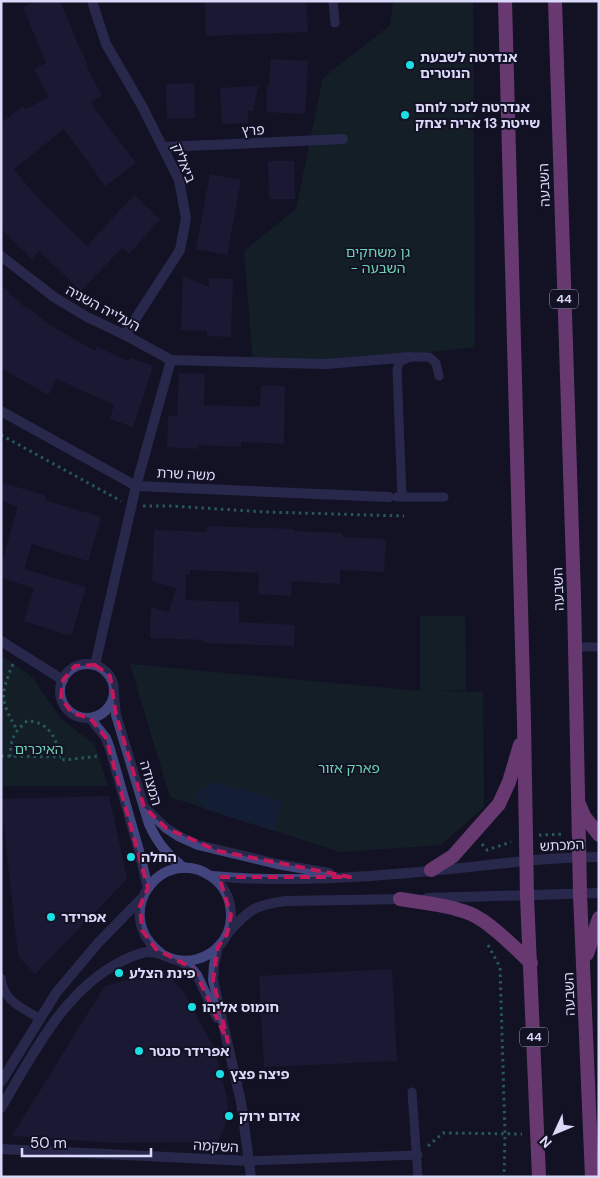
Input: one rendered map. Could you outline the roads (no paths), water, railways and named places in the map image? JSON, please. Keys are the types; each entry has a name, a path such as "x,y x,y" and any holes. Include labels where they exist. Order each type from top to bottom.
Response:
{"highway":[{"name":"44","path":"505,1 527,896 539,1177"},
{"name":"השבעה","path":"554,1 576,647 580,894 592,1177"},
{"path":"432,870 453,856 499,804 509,782 518,754 524,722"},
{"path":"577,800 584,816 599,834"},
{"path":"400,899 457,909 474,915 531,963"},
{"path":"584,965 599,918"}],"street":[{"name":"ביאליק","path":"92,1 106,44 164,147 179,180 186,218 180,250 125,335"},
{"name":"פרץ","path":"164,147 343,140"},
{"name":"העלייה השניה","path":"1,256 54,297 87,317 172,360"},
{"path":"95,665 130,506 172,360 326,364 410,357"},
{"name":"משה שרת","path":"1,411 136,486 389,497"},
{"path":"1,641 62,680"},
{"path":"95,665 104,669 114,685 112,704 99,716 90,718 80,717 72,713 65,706 61,698 62,680 75,666 95,665"},
{"name":"המצודה","path":"114,695 116,715 155,838 165,852 184,868"},
{"path":"90,718 106,738 112,755 148,888"},
{"path":"144,807 166,828 198,845 277,864 350,877"},
{"name":"המכתש","path":"350,877 527,860 599,857"},
{"path":"1,1082 40,1018 74,970 142,898 156,878 176,869 184,868 199,870 210,876 222,886 229,900 232,915 227,934"},
{"path":"210,876 249,879 350,877"},
{"path":"178,960 195,960 205,956 218,947 227,934 250,911 265,904 285,901 599,893"},
{"path":"142,898 139,914 142,930 150,944 162,954"},
{"path":"218,947 213,980 241,1102 251,1177"},
{"path":"1,1108 40,1042 74,998 98,976 128,958 149,952 162,954 190,967 197,975 228,1042"},
{"name":"השקמה","path":"1,1149 250,1161"}],"lane":[{"path":"332,1 334,23"},
{"path":"402,497 397,370 399,362 410,357 429,356 436,363 439,376"},
{"path":"389,497 444,497"},
{"path":"576,647 599,647"},
{"path":"1,978 2,987 6,995 15,1004 40,1018"},
{"path":"412,1092 418,1155 418,1177"},
{"path":"250,1161 418,1155"}],"water":[{"path":"214,782 283,801 274,831 205,809 194,793"}],"place":[{"name":"אנדרטה לשבעת הנוטרים","path":"410,65"},
{"name":"אנדרטה לזכר לוחם שייטת 13 אריה יצחק","path":"405,115"},
{"name":"החלה","path":"131,857"},
{"name":"אפרידר","path":"51,917"},
{"name":"פינת הצלע","path":"119,973"},
{"name":"חומוס אליהו","path":"192,1007"},
{"name":"אפרידר סנטר","path":"139,1051"},
{"name":"פיצה פצץ","path":"220,1074"},
{"name":"אדום ירוק","path":"229,1116"}],"park label":[{"name":"גן משחקים - השבעה","path":"378,260"},
{"name":"האיכרים","path":"39,749"},
{"name":"פארק אזור","path":"349,768"}]}
